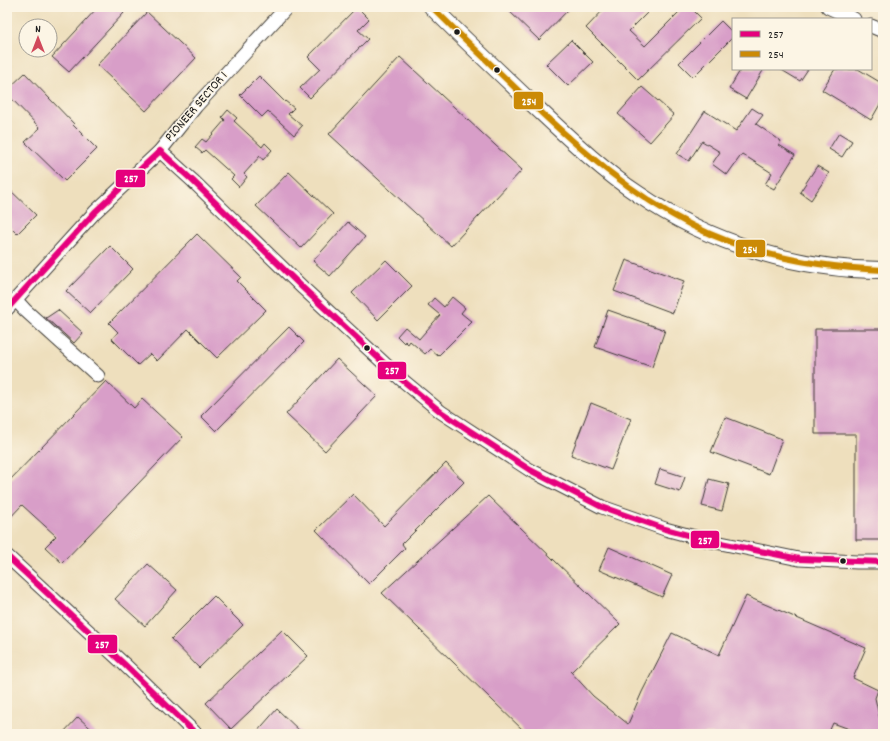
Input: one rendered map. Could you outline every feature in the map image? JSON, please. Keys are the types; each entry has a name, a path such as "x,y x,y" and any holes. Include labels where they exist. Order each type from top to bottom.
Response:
{"main road":[{"path":"432,7 579,148 608,173 638,195 658,207 723,240 792,261 865,270 883,270"}],"street":[{"name":"PIONEER SECTOR 1","path":"12,305 94,212 160,151 196,106 287,7"},
{"path":"828,7 852,18"},
{"path":"872,26 883,31"},
{"path":"160,151 303,288 401,379 441,412 530,470 602,506 665,529 799,559 883,562"},
{"path":"12,305 24,310 98,376"},
{"path":"7,556 196,734"}],"building":[{"path":"98,7 118,7 124,13 69,72 53,58 58,58 58,50"},
{"path":"357,7 369,19 358,30 368,39 310,98 300,88 320,69 308,57"},
{"path":"505,7 571,7 539,40"},
{"path":"606,7 653,7 629,31 645,46 684,7 690,7 701,18 638,80 586,28"},
{"path":"147,12 196,58 146,111 97,65"},
{"path":"721,21 732,32 732,38 693,77 679,63"},
{"path":"571,40 593,62 568,86 546,64"},
{"path":"400,57 522,170 451,246 329,134"},
{"path":"740,70 763,70 746,99 729,89"},
{"path":"782,70 807,70 800,81"},
{"path":"834,70 860,70 883,84 883,99 871,120 822,90"},
{"path":"25,73 97,149 65,181 25,142 40,128 7,94 7,90"},
{"path":"259,76 285,102 294,108 288,114 302,126 294,135 268,111 262,117 240,95"},
{"path":"642,87 674,115 650,142 618,114"},
{"path":"752,108 763,115 756,124 781,141 779,145 795,155 774,189 765,184 772,173 742,154 727,175 712,164 720,152 702,141 689,161 677,154 705,111 736,131"},
{"path":"228,110 237,118 234,121 262,147 265,143 272,150 263,160 260,156 244,174 247,177 239,187 231,179 234,176 205,150 202,153 195,147 202,139 206,142 225,120 222,117"},
{"path":"839,133 852,141 842,157 829,149"},
{"path":"817,166 829,173 811,200 800,192"},
{"path":"289,172 333,214 301,248 256,206"},
{"path":"7,187 36,215 17,234 7,224"},
{"path":"348,222 365,237 330,276 313,261"},
{"path":"197,234 241,277 237,281 266,310 217,358 188,329 157,361 150,354 138,365 112,339 118,332 109,323"},
{"path":"110,246 133,269 90,313 66,291"},
{"path":"386,260 412,286 378,320 352,293"},
{"path":"626,260 684,281 673,313 614,291"},
{"path":"452,297 465,308 461,313 472,322 438,356 430,349 425,354 410,341 408,344 405,341 404,343 397,336 405,327 419,339 440,315 428,305 434,298 444,307"},
{"path":"58,310 83,333 74,343 46,318"},
{"path":"608,310 665,330 652,367 595,347"},
{"path":"289,327 304,342 216,431 201,416"},
{"path":"815,329 883,329 883,540 856,540 856,434 815,434"},
{"path":"337,359 377,396 325,451 286,414"},
{"path":"106,381 134,408 142,399 183,437 62,563 45,547 56,536 22,505 7,521 7,483"},
{"path":"591,403 631,419 611,470 571,455"},
{"path":"725,417 782,439 769,474 711,452"},
{"path":"446,463 464,482 402,544 405,548 369,584 316,530 353,494 384,526"},
{"path":"660,469 685,477 680,492 655,484"},
{"path":"709,479 729,484 722,511 702,506"},
{"path":"488,496 620,624 571,672 593,696 628,724 642,692 672,633 719,655 746,596 866,648 853,678 878,690 875,698 882,729 879,734 850,734 852,730 833,723 828,734 527,734 382,593"},
{"path":"609,547 672,575 662,597 599,570"},
{"path":"148,564 177,590 145,626 115,599"},
{"path":"214,596 243,625 199,668 171,639"},
{"path":"282,630 308,656 231,729 206,703"},
{"path":"277,709 303,734 255,734"},
{"path":"78,717 97,734 62,734"}],"transit line":[{"name":"254","path":"432,7 530,102 587,154 648,200 670,213 715,236 762,252 809,263 883,270"},
{"name":"257","path":"7,309 95,212 160,151 303,288 401,379 441,412 530,470 602,507 665,529 706,540 799,559 883,562"},
{"name":"257","path":"7,556 124,664 196,734"}]}
